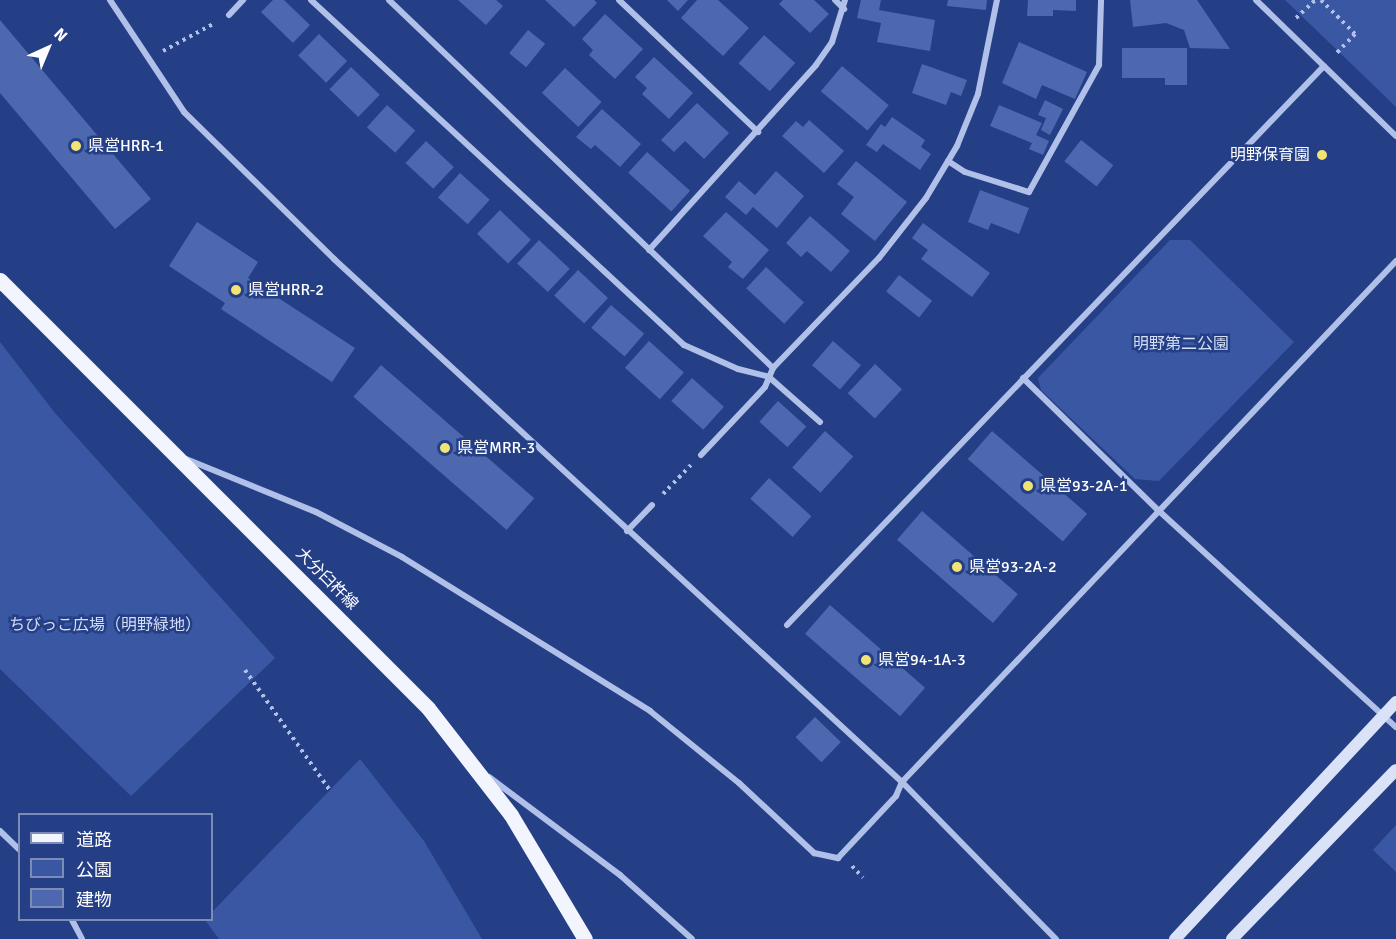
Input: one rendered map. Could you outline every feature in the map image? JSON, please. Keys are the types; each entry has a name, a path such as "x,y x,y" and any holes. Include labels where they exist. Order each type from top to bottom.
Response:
{"main road":[{"name":"大分臼杵線","path":"0,280 369,646 428,708 477,768 546,869 585,939"}],"street":[{"path":"110,0 147,60 184,112 217,145 342,267 902,782 1056,939"},
{"path":"229,15 243,0"},
{"path":"311,0 684,345 722,362 769,377 820,422"},
{"path":"389,0 773,368"},
{"path":"619,0 758,132"},
{"path":"835,0 844,9"},
{"path":"649,250 758,132 816,65 832,42 845,0"},
{"path":"701,455 765,387 773,368 879,258 926,198 948,161 978,94 997,0"},
{"path":"948,161 965,172 1029,192 1099,65 1101,0"},
{"path":"1256,0 1396,136"},
{"path":"787,625 1324,66"},
{"path":"166,446 191,462 223,471 316,512 402,557 650,711 739,783 814,853 838,858 896,796 902,782 1396,261"},
{"path":"1023,378 1158,510 1396,727"},
{"path":"627,531 652,505"},
{"path":"1175,939 1396,702"},
{"path":"477,768 620,875 692,939"},
{"path":"1232,939 1396,770"},
{"path":"0,831 18,848"},
{"path":"73,921 82,939"}],"path":[{"path":"1286,29 1314,0"},
{"path":"1321,0 1355,34 1324,66"},
{"path":"147,60 229,15"},
{"path":"652,505 701,455"},
{"path":"245,670 331,792"}],"green space":[{"path":"1285,0 1396,0 1396,107 1338,51"},
{"name":"明野第二公園","path":"1170,240 1190,240 1294,342 1159,481 1135,479 1041,390 1038,378"},
{"name":"ちびっこ広場（明野緑地）","path":"0,342 55,413 275,658 131,796 0,669"},
{"path":"360,759 424,841 482,939 219,939 206,921 213,921 213,911"},
{"path":"1396,825 1396,872 1373,850"}],"building":[{"path":"273,0 284,0 310,25 293,43 261,12"},
{"path":"458,0 496,0 503,6 486,25"},
{"path":"545,0 594,0 597,3 574,27"},
{"path":"667,0 688,0 678,11"},
{"path":"697,0 718,0 749,28 723,56 681,18"},
{"path":"783,0 814,0 829,14 810,33 779,4"},
{"path":"861,0 881,0 879,10 935,20 930,51 877,42 881,23 857,18"},
{"path":"948,0 987,0 986,10 947,6"},
{"path":"1028,0 1076,0 1076,11 1053,10 1053,16 1027,16"},
{"path":"1130,0 1197,0 1230,49 1190,48 1184,30 1166,23 1133,27"},
{"path":"605,14 643,49 615,79 589,55 593,50 582,39"},
{"name":"県営HRR-1","path":"0,20 151,199 115,229 0,93"},
{"path":"528,30 545,44 526,67 509,53"},
{"path":"319,34 347,61 326,83 298,56"},
{"path":"764,35 795,63 770,91 739,63"},
{"path":"1019,42 1087,72 1075,99 1042,85 1036,99 1002,83"},
{"path":"1122,48 1187,48 1187,85 1165,85 1165,78 1122,78"},
{"path":"654,57 693,93 669,119 642,94 647,88 635,77"},
{"path":"922,64 967,80 961,96 951,92 946,105 912,93"},
{"path":"842,66 889,105 868,130 821,91"},
{"path":"351,67 380,95 358,117 329,89"},
{"path":"565,68 602,102 578,127 542,93"},
{"path":"1045,100 1063,109 1050,135 1041,130 1046,118 1038,115"},
{"path":"697,103 729,133 704,159 685,141 674,152 661,140"},
{"path":"387,105 415,130 395,153 367,127"},
{"path":"999,105 1042,123 1036,135 1049,141 1043,155 1029,149 1032,143 990,126"},
{"path":"602,109 641,144 620,167 595,145 591,149 576,137"},
{"path":"892,117 925,140 921,147 931,154 920,170 883,144 877,152 866,145 881,124 885,127"},
{"path":"809,120 844,151 824,173 782,136 796,121 803,127"},
{"path":"1081,140 1113,165 1097,187 1064,161"},
{"path":"426,141 454,167 433,189 406,163"},
{"path":"647,152 690,191 671,212 628,173"},
{"path":"856,161 907,202 875,241 841,214 854,197 837,184"},
{"path":"776,171 804,196 777,228 753,207 746,215 725,197 739,181 755,195"},
{"path":"460,173 490,200 468,224 438,198"},
{"path":"980,190 1029,208 1019,234 991,223 988,230 968,222"},
{"path":"500,210 531,240 508,264 477,234"},
{"path":"726,212 769,250 743,279 728,267 732,262 703,236"},
{"path":"810,216 850,251 831,272 807,251 801,257 786,243"},
{"name":"県営HRR-2","path":"197,222 258,262 248,278 355,348 332,382 221,309 225,303 169,266"},
{"path":"923,223 990,273 972,297 921,259 928,250 912,238"},
{"path":"539,240 570,269 548,292 517,263"},
{"path":"766,267 804,302 784,324 746,288"},
{"path":"578,270 608,298 584,324 554,296"},
{"path":"899,275 932,301 919,317 886,292"},
{"path":"611,305 644,334 625,357 591,328"},
{"path":"649,341 684,372 660,399 625,368"},
{"path":"833,341 861,365 840,389 812,365"},
{"path":"875,364 902,389 875,418 848,393"},
{"name":"県営MRR-3","path":"381,365 534,498 507,530 353,397"},
{"path":"692,378 724,407 703,430 671,401"},
{"path":"778,401 806,426 788,447 759,422"},
{"path":"825,431 853,456 820,493 792,467"},
{"name":"県営93-2A-1","path":"992,431 1087,514 1063,542 968,459"},
{"path":"769,478 811,516 793,537 750,499"},
{"name":"県営93-2A-2","path":"922,511 1018,594 993,623 897,540"},
{"name":"県営94-1A-3","path":"830,605 925,688 900,716 805,634"},
{"path":"815,717 841,742 821,762 796,737"}],"place":[{"name":"県営HRR-1","path":"76,146"},
{"name":"明野保育園","path":"1322,155"},
{"name":"県営HRR-2","path":"236,290"},
{"name":"県営MRR-3","path":"445,448"},
{"name":"県営93-2A-1","path":"1028,486"},
{"name":"県営93-2A-2","path":"957,567"},
{"name":"県営94-1A-3","path":"866,660"}]}
